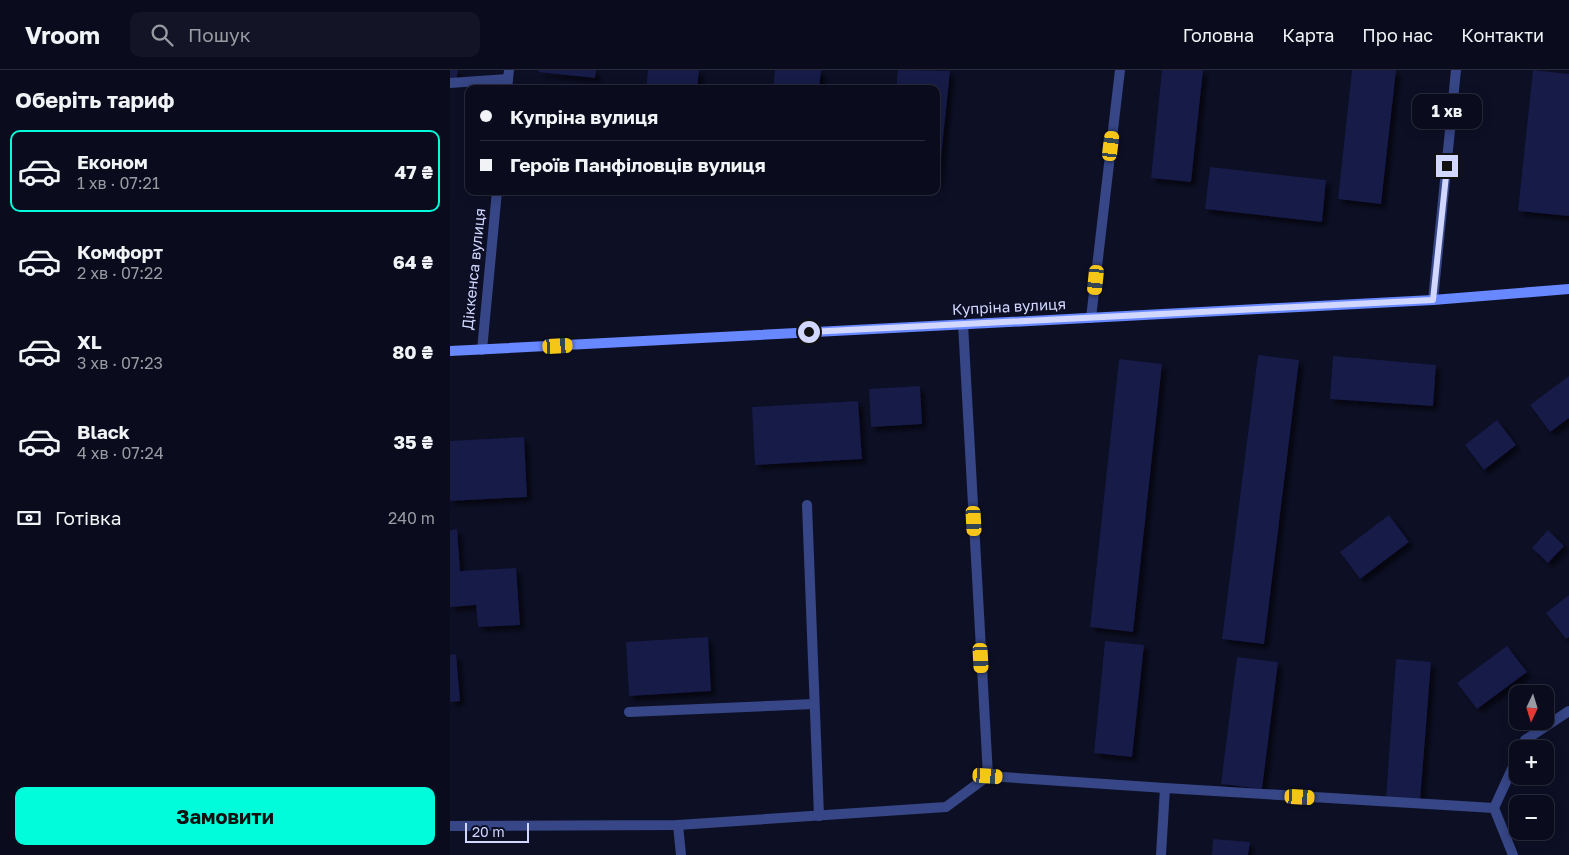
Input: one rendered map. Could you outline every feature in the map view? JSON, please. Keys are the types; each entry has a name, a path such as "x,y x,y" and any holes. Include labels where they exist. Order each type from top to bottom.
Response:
{"main road":[{"name":"Купріна вулиця","path":"450,351 1433,300 1569,289"}],"street":[{"path":"1091,318 1120,70"},
{"path":"1433,300 1456,70"},
{"path":"450,83 508,79"},
{"name":"Діккенса вулиця","path":"482,350 497,195"},
{"path":"963,324 988,776"},
{"path":"806,505 819,816"},
{"path":"629,712 814,704"},
{"path":"1525,740 1569,711"},
{"path":"450,826 678,825 946,807 988,776 1494,808"},
{"path":"1509,776 1494,808 1513,855"},
{"path":"1160,855 1165,788"},
{"path":"678,825 681,855"}],"building":[{"path":"450,70 458,70 456,81 450,80"},
{"path":"539,70 596,70 595,78 538,72"},
{"path":"648,70 699,70 697,85 646,85"},
{"path":"775,70 821,70 819,85 773,85"},
{"path":"898,70 950,71 940,167 940,85 896,85"},
{"path":"1162,70 1203,70 1191,182 1151,178"},
{"path":"1352,70 1396,70 1381,204 1338,199"},
{"path":"1533,70 1569,74 1569,216 1518,211"},
{"path":"1210,167 1326,180 1322,222 1205,209"},
{"path":"1258,355 1299,360 1264,644 1222,639"},
{"path":"1333,356 1436,365 1433,406 1330,399"},
{"path":"1119,359 1162,364 1133,632 1090,627"},
{"path":"1569,376 1569,418 1550,432 1530,405"},
{"path":"920,386 922,424 871,427 869,389"},
{"path":"858,401 862,459 755,465 752,407"},
{"path":"1497,420 1516,445 1484,470 1465,445"},
{"path":"524,437 527,497 450,501 450,441"},
{"path":"1389,515 1409,542 1360,579 1340,552"},
{"path":"457,529 460,571 516,568 520,625 478,627 476,605 450,607 450,530"},
{"path":"1548,530 1564,546 1548,563 1532,548"},
{"path":"1569,595 1569,637 1566,639 1546,613"},
{"path":"708,637 711,691 629,696 626,642"},
{"path":"1105,641 1144,645 1132,757 1094,753"},
{"path":"1507,646 1527,672 1477,709 1457,683"},
{"path":"456,654 460,701 450,702 450,655"},
{"path":"1237,657 1278,662 1262,789 1221,784"},
{"path":"1396,659 1431,662 1420,801 1386,798"},
{"path":"1213,839 1250,842 1248,855 1212,855"}],"route":[{"path":"809,332 1433,300 1447,166"}]}
